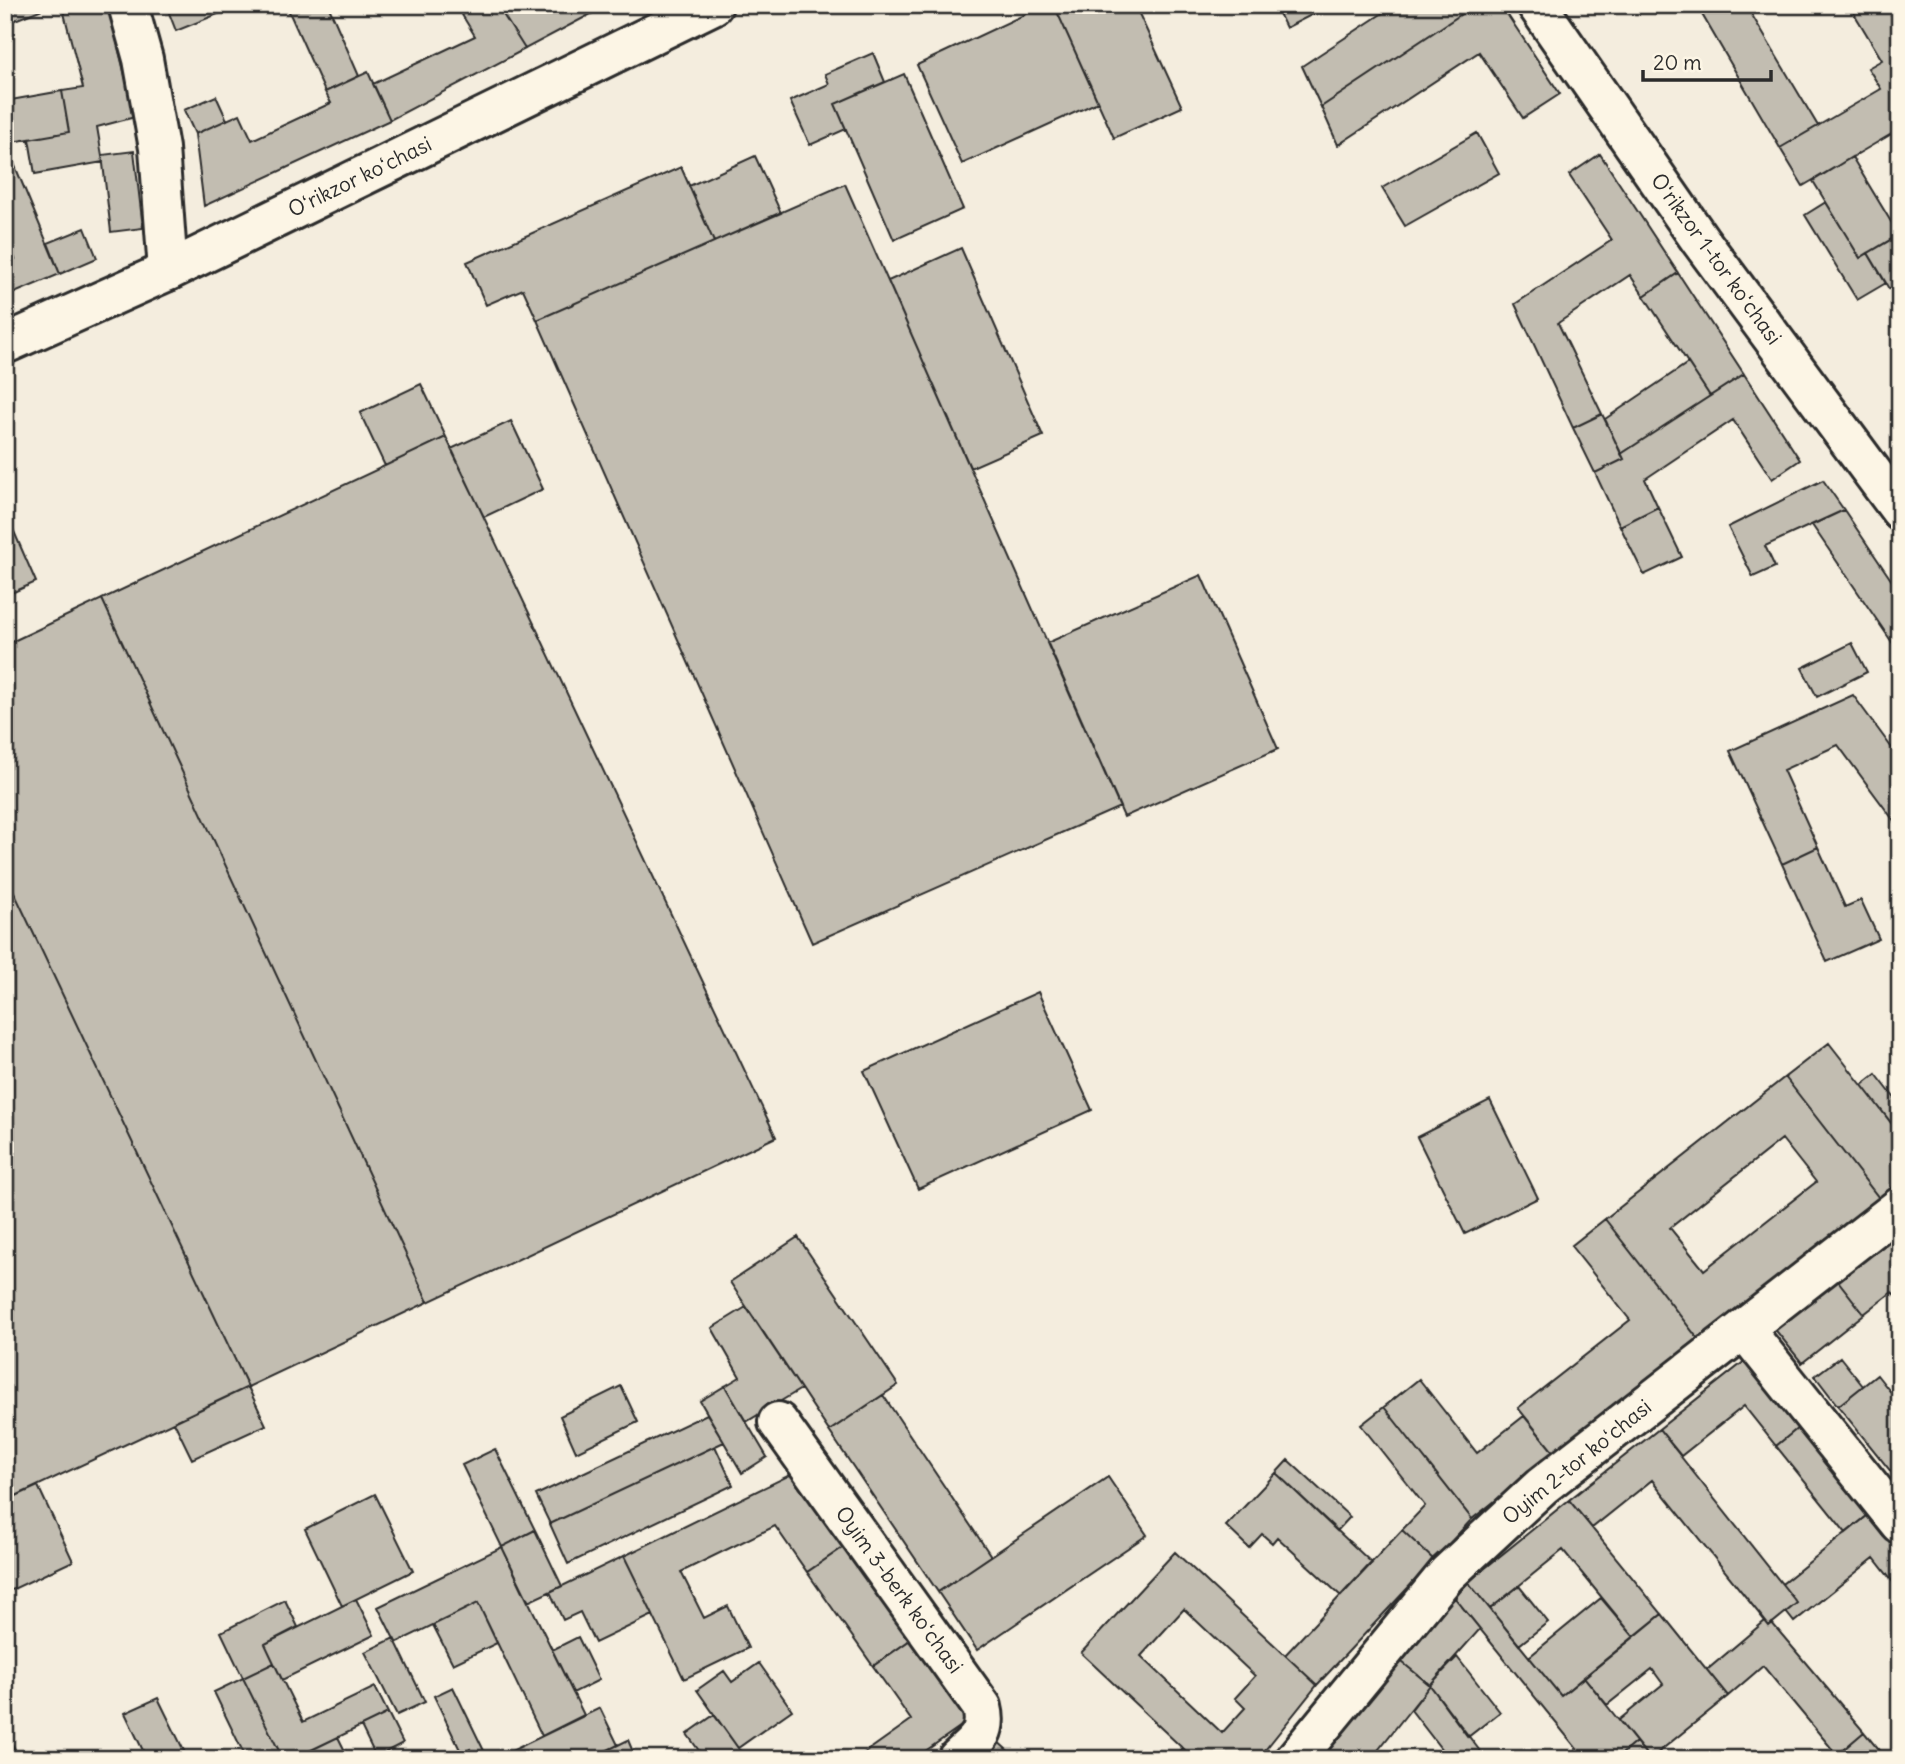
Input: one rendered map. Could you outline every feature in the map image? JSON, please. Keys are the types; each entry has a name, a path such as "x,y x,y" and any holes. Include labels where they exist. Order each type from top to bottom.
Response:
{"street":[{"path":"128,5 143,59 159,148 168,271"},
{"name":"Oʻrikzor koʻchasi","path":"5,344 168,271 713,5"},
{"name":"Oʻrikzor 1-tor koʻchasi","path":"1536,5 1700,240 1900,510"},
{"name":"Oyim 2-tor koʻchasi","path":"1295,1759 1447,1574 1542,1486 1900,1208"},
{"path":"1744,1329 1900,1524"},
{"name":"Oyim 3-berk koʻchasi","path":"778,1422 982,1707 986,1720 983,1730 976,1742 957,1759"}],"building":[{"path":"5,5 44,5 45,8 5,24"},
{"path":"62,5 108,5 135,117 97,127 103,162 35,174 29,139 69,132 62,91 83,88"},
{"path":"166,5 240,5 176,31"},
{"path":"286,5 328,5 359,76 325,92"},
{"path":"456,5 497,5 525,49 390,120 373,84 475,36"},
{"path":"497,5 608,5 525,49"},
{"path":"1045,5 1054,5 1098,102 962,164 917,65"},
{"path":"1054,5 1135,5 1182,107 1114,138"},
{"path":"1275,5 1326,5 1327,7 1286,28"},
{"path":"1395,5 1475,5 1321,107 1302,66"},
{"path":"1475,5 1501,5 1560,94 1523,118 1479,52 1338,145 1321,107"},
{"path":"1710,5 1746,5 1818,126 1780,148 1700,11"},
{"path":"1849,5 1900,5 1900,129 1803,186 1780,148 1881,89 1868,68 1882,60"},
{"path":"873,53 885,82 835,104 846,129 810,145 790,101 829,84 825,74"},
{"path":"368,72 390,120 204,206 195,134 240,114 252,140 331,103 325,92"},
{"path":"904,74 963,209 894,240 835,104"},
{"path":"62,91 69,132 6,143 5,101"},
{"path":"216,96 227,120 195,134 184,110"},
{"path":"1477,133 1499,173 1405,226 1382,188"},
{"path":"5,142 60,274 5,297 5,263 15,259 5,236"},
{"path":"134,151 143,228 111,232 102,155"},
{"path":"1600,154 1678,273 1644,296 1630,275 1558,323 1602,414 1573,428 1515,304 1612,240 1569,175"},
{"path":"755,156 781,213 714,242 689,186"},
{"path":"1852,157 1899,235 1860,258 1813,181"},
{"path":"681,167 714,242 537,320 523,289 486,305 467,262"},
{"path":"845,184 1120,807 812,943 537,320"},
{"path":"1826,202 1860,258 1868,253 1886,283 1857,300 1805,215"},
{"path":"85,228 97,258 60,274 48,243"},
{"path":"1900,234 1900,283 1889,289 1868,253"},
{"path":"961,248 1043,436 970,468 888,281"},
{"path":"1678,273 1744,374 1710,396 1644,296"},
{"path":"1688,363 1710,396 1621,454 1605,419"},
{"path":"1744,374 1800,460 1772,479 1733,420 1645,479 1658,507 1620,526 1595,473 1624,459 1621,454"},
{"path":"421,384 446,437 385,466 360,413"},
{"path":"1602,414 1624,459 1595,473 1573,428"},
{"path":"511,421 543,489 484,517 451,449"},
{"path":"446,437 776,1137 428,1302 102,599"},
{"path":"1823,480 1844,510 1765,546 1775,567 1753,577 1728,527"},
{"path":"1658,507 1682,557 1644,575 1620,526"},
{"path":"1844,510 1900,593 1898,651 1812,525"},
{"path":"5,511 36,582 5,596"},
{"path":"1201,575 1278,749 1124,817 1047,643"},
{"path":"102,599 428,1302 248,1387 5,873 5,645"},
{"path":"1852,643 1867,672 1817,697 1802,668"},
{"path":"1853,695 1900,759 1900,829 1838,745 1783,770 1818,847 1782,864 1730,751"},
{"path":"1818,847 1845,907 1861,900 1879,939 1827,962 1782,864"},
{"path":"5,873 248,1387 5,1501"},
{"path":"1038,992 1092,1110 918,1189 864,1071"},
{"path":"1829,1043 1900,1134 1900,1181 1879,1198 1785,1077"},
{"path":"1876,1074 1900,1105 1900,1117 1891,1123 1862,1085"},
{"path":"1785,1077 1879,1198 1699,1340 1605,1219","holes":["1782,1139 1816,1182 1704,1270 1670,1228"]},
{"path":"1490,1100 1538,1198 1465,1234 1417,1137"},
{"path":"1605,1219 1699,1340 1555,1454 1518,1408 1630,1320 1571,1246"},
{"path":"1892,1232 1900,1242 1900,1301 1892,1292 1864,1314 1835,1277"},
{"path":"798,1237 898,1385 829,1431 730,1282"},
{"path":"1835,1277 1864,1314 1802,1363 1773,1327"},
{"path":"746,1307 801,1389 746,1422 725,1386 740,1377 712,1328"},
{"path":"1750,1357 1804,1423 1776,1446 1744,1406 1681,1456 1659,1429"},
{"path":"1840,1357 1863,1386 1838,1406 1815,1376"},
{"path":"1877,1375 1900,1404 1900,1483 1838,1406"},
{"path":"1419,1379 1477,1453 1524,1416 1555,1454 1472,1519 1384,1407"},
{"path":"621,1386 638,1422 576,1452 560,1416"},
{"path":"725,1386 767,1457 742,1473 700,1401"},
{"path":"248,1387 266,1425 192,1459 174,1422"},
{"path":"883,1395 991,1556 938,1592 829,1431"},
{"path":"1384,1407 1472,1519 1434,1560 1402,1530 1425,1506 1361,1425"},
{"path":"707,1414 724,1442 550,1524 536,1495"},
{"path":"1808,1420 1878,1507 1846,1533 1776,1446"},
{"path":"1659,1429 1797,1603 1769,1626 1652,1480 1592,1528 1569,1500"},
{"path":"715,1446 733,1485 568,1564 550,1524"},
{"path":"495,1449 535,1530 502,1547 462,1465"},
{"path":"1288,1460 1350,1517 1337,1531 1276,1473"},
{"path":"798,1471 848,1544 807,1572 775,1526 681,1572 704,1618 728,1606 748,1648 684,1679 624,1556"},
{"path":"1276,1473 1372,1563 1341,1596 1277,1537 1272,1543 1262,1534 1249,1548 1226,1526"},
{"path":"1108,1477 1147,1535 977,1650 938,1592"},
{"path":"38,1486 73,1561 5,1593 5,1501"},
{"path":"375,1494 413,1571 342,1606 305,1529"},
{"path":"1569,1500 1662,1614 1634,1637 1563,1550 1490,1609 1468,1582"},
{"path":"1878,1507 1900,1535 1900,1591 1874,1558 1794,1622 1786,1612 1797,1603 1782,1584"},
{"path":"535,1530 562,1586 528,1602 502,1547"},
{"path":"1402,1530 1434,1560 1317,1685 1285,1655"},
{"path":"848,1544 913,1638 873,1666 807,1572"},
{"path":"502,1547 584,1715 542,1736 478,1603 396,1643 378,1607"},
{"path":"1175,1552 1317,1685 1258,1759 1194,1759 1081,1653","holes":["1184,1609 1255,1676 1235,1698 1245,1708 1222,1733 1141,1656"]},
{"path":"624,1556 653,1615 595,1643 580,1612 563,1620 550,1592"},
{"path":"1468,1582 1561,1696 1584,1677 1636,1742 1616,1759 1585,1759 1455,1598"},
{"path":"1519,1586 1548,1622 1519,1645 1490,1609"},
{"path":"1455,1598 1480,1629 1430,1685 1397,1658"},
{"path":"1601,1598 1634,1637 1561,1696 1529,1657"},
{"path":"356,1599 374,1635 282,1680 265,1644"},
{"path":"285,1600 298,1627 265,1644 274,1663 243,1678 221,1632"},
{"path":"478,1603 497,1643 453,1664 433,1625"},
{"path":"1662,1614 1728,1696 1650,1759 1619,1720 1663,1684 1652,1669 1607,1705 1584,1677"},
{"path":"1765,1621 1769,1626 1772,1623 1864,1732 1837,1755 1763,1666 1728,1696 1707,1670"},
{"path":"578,1637 599,1680 573,1693 552,1650"},
{"path":"394,1638 425,1702 397,1715 365,1652"},
{"path":"913,1638 971,1719 914,1759 856,1759 911,1720 873,1666"},
{"path":"1457,1657 1500,1712 1468,1737 1430,1685"},
{"path":"1397,1658 1430,1685 1371,1759 1316,1759"},
{"path":"274,1663 303,1722 375,1687 388,1713 293,1759 283,1759 243,1678"},
{"path":"759,1663 792,1710 738,1748 697,1690 724,1671 732,1682"},
{"path":"243,1678 283,1759 234,1759 244,1754 214,1692"},
{"path":"1430,1685 1483,1755 1478,1759 1449,1759 1411,1710"},
{"path":"453,1687 488,1759 474,1759 470,1749 462,1754 434,1696"},
{"path":"158,1698 188,1759 147,1759 125,1713"},
{"path":"600,1708 618,1745 589,1759 495,1759"},
{"path":"388,1713 403,1743 376,1757 361,1726"},
{"path":"714,1715 746,1759 705,1759 687,1734"},
{"path":"1864,1732 1886,1759 1840,1759 1837,1755"},
{"path":"338,1737 349,1759 311,1759 307,1752"},
{"path":"995,1739 1017,1759 977,1759"},
{"path":"10,1740 20,1759 5,1759 5,1743"},
{"path":"628,1740 636,1759 589,1759 618,1745"},
{"path":"1636,1742 1650,1759 1616,1759"},
{"path":"1183,1748 1194,1759 1173,1759"},
{"path":"470,1749 474,1759 450,1759 462,1754"}]}
